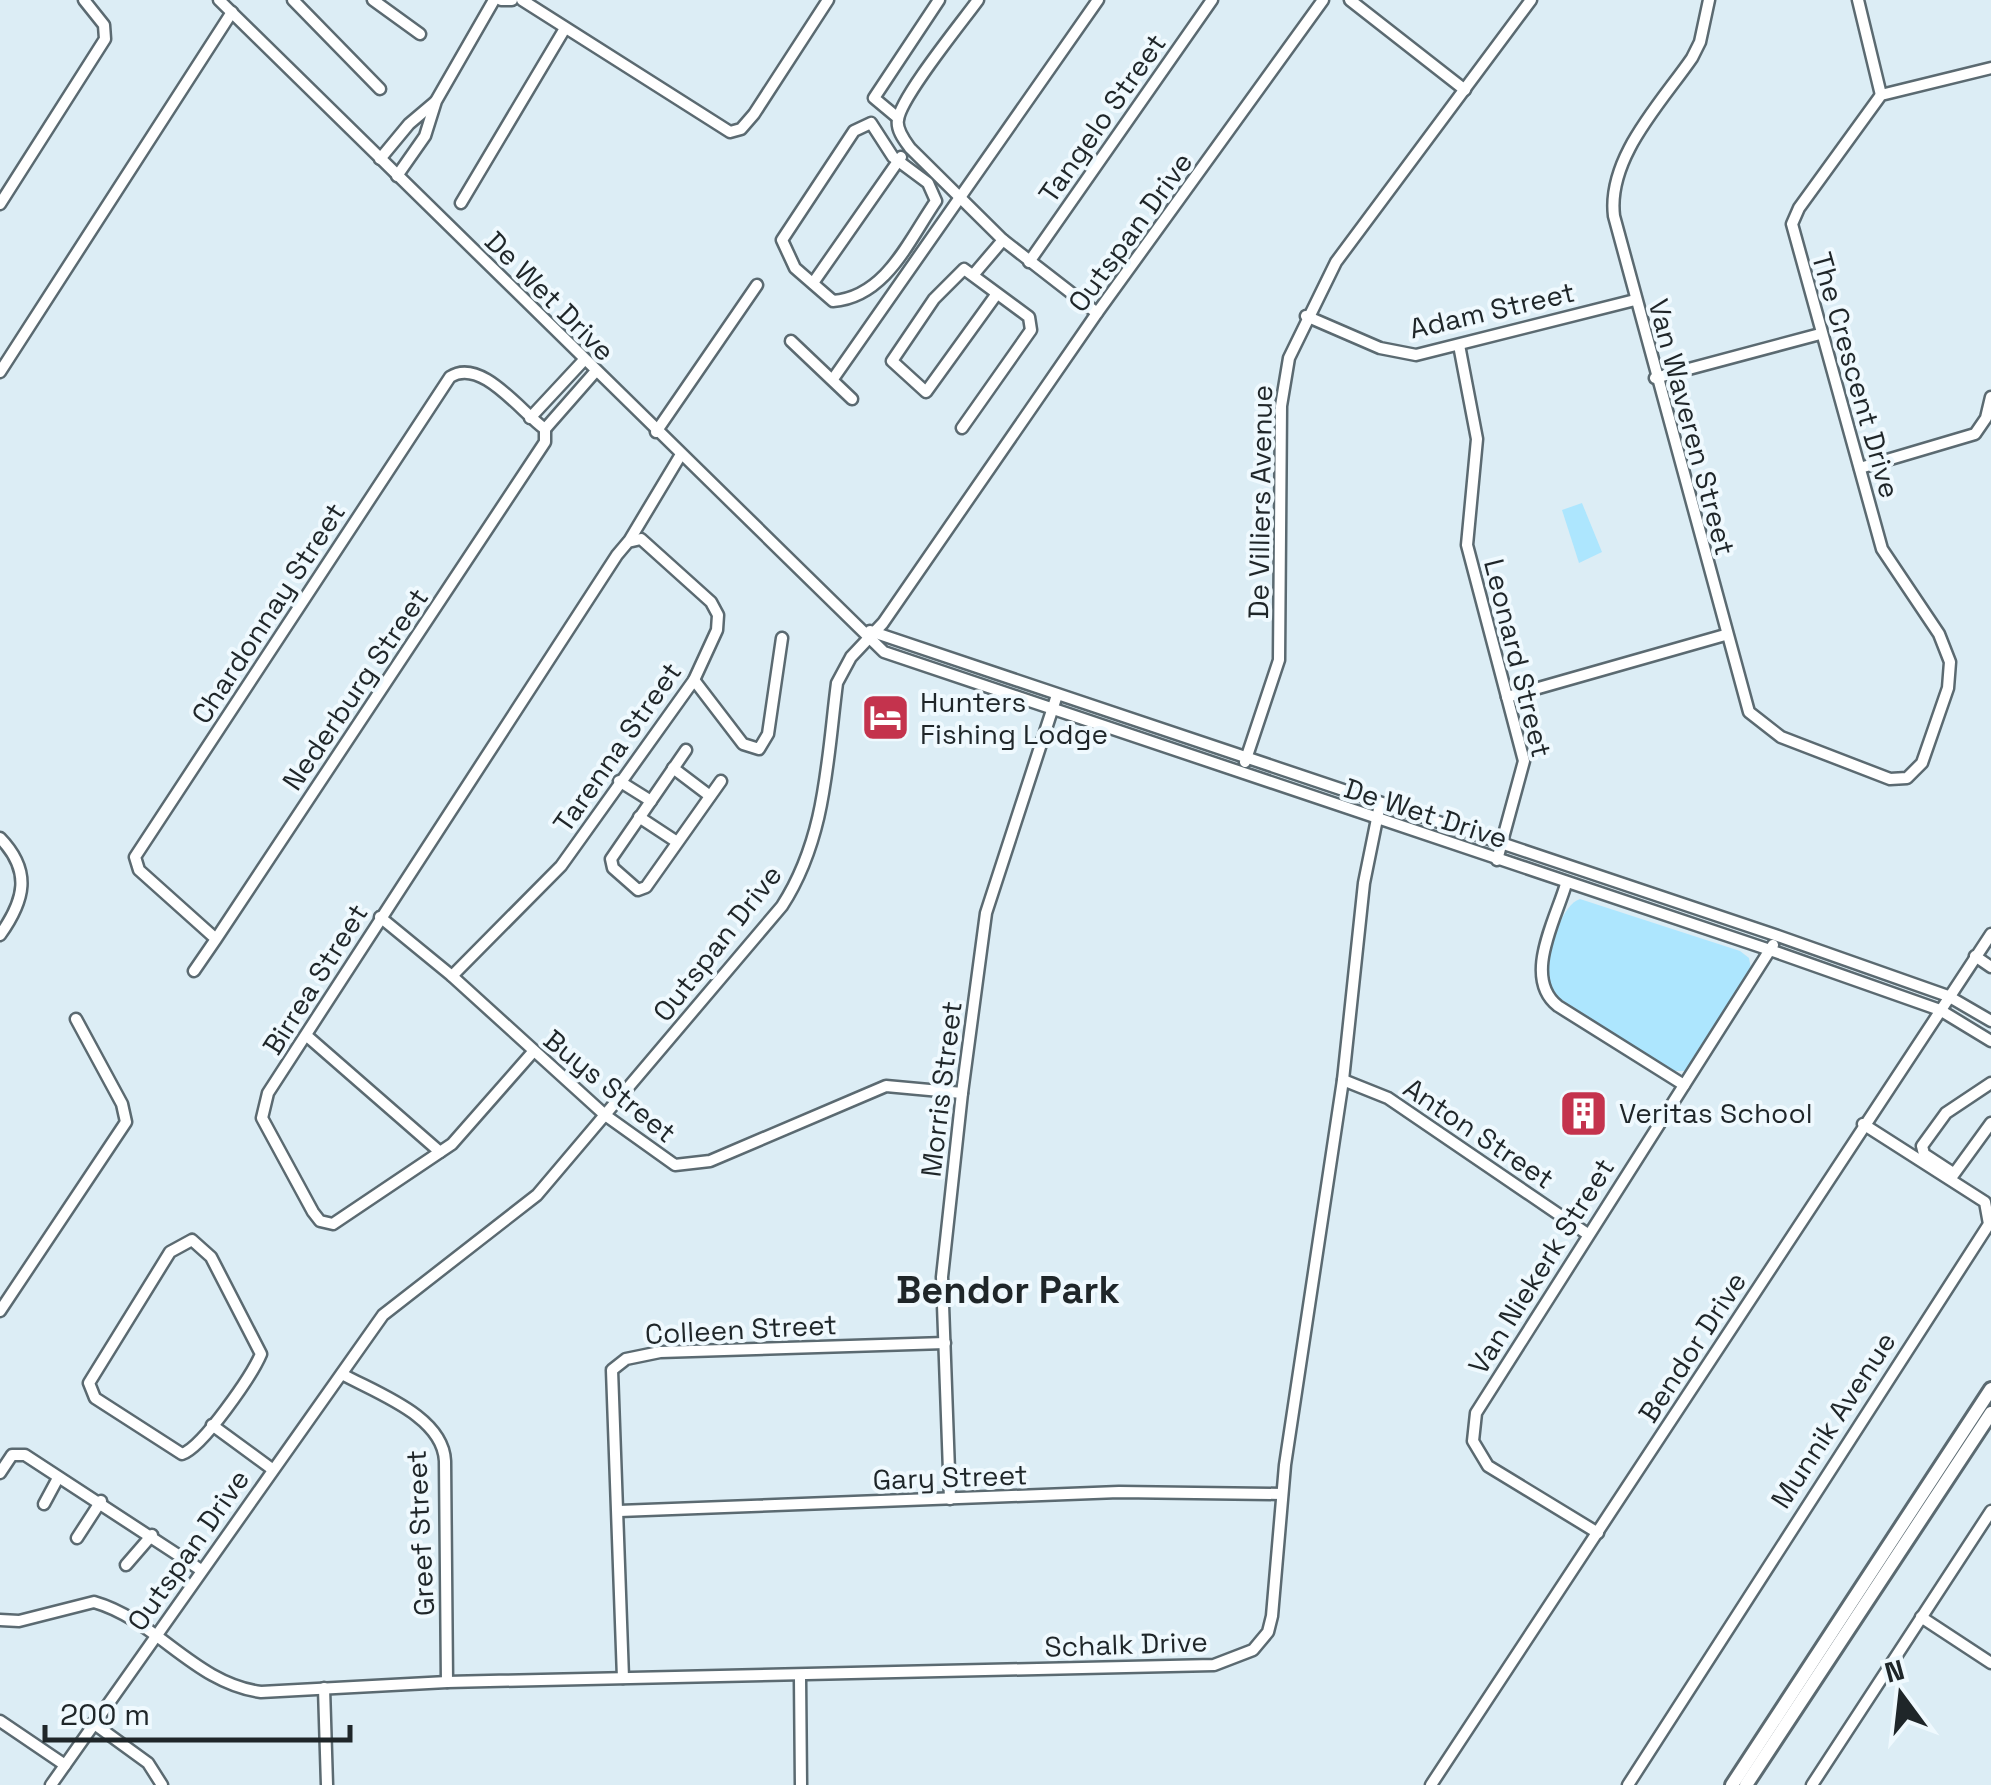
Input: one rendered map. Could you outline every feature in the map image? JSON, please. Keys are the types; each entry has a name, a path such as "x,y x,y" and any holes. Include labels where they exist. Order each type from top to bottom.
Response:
{"main road":[{"path":"1732,1785 1991,1389"},
{"path":"1746,1785 1991,1413"}],"street":[{"path":"0,204 105,40 104,26 84,0"},
{"name":"De Wet Drive","path":"220,0 594,372 890,656 1770,950 1940,1010 1991,1041"},
{"path":"292,0 380,89"},
{"path":"373,0 420,34"},
{"path":"398,176 425,136 436,102 498,0 512,0"},
{"path":"522,0 724,132 740,129 754,114 828,0"},
{"path":"939,0 874,98 898,118 910,148 1003,240 1098,313"},
{"path":"898,118 978,0"},
{"path":"832,379 962,199 1098,0"},
{"name":"Tangelo Street","path":"1028,262 1212,0"},
{"name":"Outspan Drive","path":"51,1785 383,1315 530,1203 792,891 820,820 837,683 846,664 872,637 1323,0"},
{"path":"1350,0 1465,90"},
{"name":"De Villiers Avenue","path":"1241,774 1279,660 1282,394 1288,358 1306,316 1346,247 1531,0"},
{"name":"Van Waveren Street","path":"1709,0 1700,42 1629,152 1614,186 1614,216 1635,300 1744,702 1755,720 1781,737 1890,780 1907,778"},
{"path":"1858,0 1881,95 1991,68"},
{"path":"0,372 232,12"},
{"path":"461,203 564,30"},
{"name":"The Crescent Drive","path":"1881,95 1792,220 1820,334 1885,556 1939,634 1950,662 1948,688 1922,763 1907,778"},
{"path":"380,158 409,124 436,102"},
{"path":"871,124 898,161 928,184 936,200 887,273 862,294 836,301 795,268 782,240 858,126 871,124"},
{"path":"813,283 910,148"},
{"path":"974,274 1003,240"},
{"path":"962,428 1030,330 1030,317 964,270 934,299 892,364 923,392 929,389 996,295"},
{"path":"656,432 757,285"},
{"name":"Adam Street","path":"1306,316 1402,354 1459,345 1635,300"},
{"path":"1655,378 1820,334"},
{"path":"791,341 852,399"},
{"name":"Leonard Street","path":"1459,345 1476,439 1468,545 1524,761 1496,860"},
{"path":"545,429 530,418 584,360"},
{"name":"Chardonnay Street","path":"216,939 136,867 137,853 450,378 463,371 478,373 530,418"},
{"name":"Nederburg Street","path":"194,971 545,442 545,429 594,372"},
{"path":"1860,468 1975,434 1986,418 1991,397"},
{"name":"Birrea Street","path":"532,1053 470,1127 340,1222 327,1225 320,1220 262,1118 268,1092 632,540 680,456"},
{"name":"Tarenna Street","path":"452,976 554,874 694,680 716,636 715,608 654,547 632,540"},
{"path":"1507,697 1726,635"},
{"name":"De Wet Drive","path":"872,637 1247,757 1778,936 1948,996 1991,1021"},
{"path":"694,680 743,744 759,748 768,734 782,638"},
{"name":"Morris Street","path":"950,1499 942,1277 962,1093 986,913 1057,695"},
{"path":"686,750 610,864 638,890 646,886 720,781"},
{"path":"673,768 710,796"},
{"path":"619,780 651,801"},
{"name":"Schalk Drive","path":"0,1620 19,1621 88,1601 137,1623 202,1671 240,1689 1214,1665 1236,1660 1253,1650 1268,1632 1282,1494 1343,1080 1351,978 1380,804"},
{"path":"640,817 678,842"},
{"path":"0,838 15,853 23,891 19,907 0,934"},
{"path":"1566,884 1541,967 1544,992 1558,1006 1684,1085"},
{"name":"Buys Street","path":"380,917 452,976 532,1053 664,1160 688,1166 710,1161 864,1091 907,1084 962,1093"},
{"name":"Bendor Drive","path":"1431,1785 1991,934"},
{"name":"Van Niekerk Street","path":"1598,1534 1488,1466 1478,1456 1473,1429 1488,1390 1778,936"},
{"path":"1975,956 1989,966"},
{"path":"0,1311 126,1122 122,1104 76,1019"},
{"path":"307,1036 440,1152"},
{"name":"Anton Street","path":"1343,1080 1388,1098 1586,1233"},
{"path":"1991,1083 1946,1112 1922,1146 1924,1154 1952,1176 1991,1122"},
{"name":"Munnik Avenue","path":"1628,1785 1989,1224 1985,1202 1952,1176 1863,1124"},
{"path":"185,1241 200,1244 211,1257 260,1350 257,1362 212,1425 192,1449 182,1454 95,1398 89,1388 93,1371 170,1252 185,1241"},
{"path":"0,1286 11,1294"},
{"name":"Colleen Street","path":"623,1678 619,1512 609,1376 626,1359 660,1352 946,1343"},
{"name":"Greef Street","path":"342,1374 411,1414 440,1439 445,1461 447,1682"},
{"path":"212,1425 272,1469"},
{"path":"0,1473 11,1456 19,1453 101,1501 201,1570"},
{"path":"44,1504 58,1478"},
{"name":"Gary Street","path":"619,1512 1119,1492 1282,1494"},
{"path":"77,1538 101,1501"},
{"path":"1812,1785 1991,1511"},
{"path":"126,1565 152,1535"},
{"path":"1922,1617 1991,1663"},
{"path":"800,1678 800,1785"},
{"path":"324,1688 327,1785"},
{"path":"0,1721 65,1764"},
{"path":"93,1723 148,1763 162,1785"}],"shaded area":[{"path":"1582,503 1602,552 1579,563 1562,510"},
{"path":"1580,899 1740,951 1749,958 1752,974 1689,1071 1671,1071 1553,994 1549,972 1553,942 1564,914"}],"place":[{"name":"Hunters Fishing Lodge","path":"885,718"},
{"name":"Veritas School","path":"1584,1113"}],"district":[{"name":"Bendor Park","path":"1008,1290"}]}
